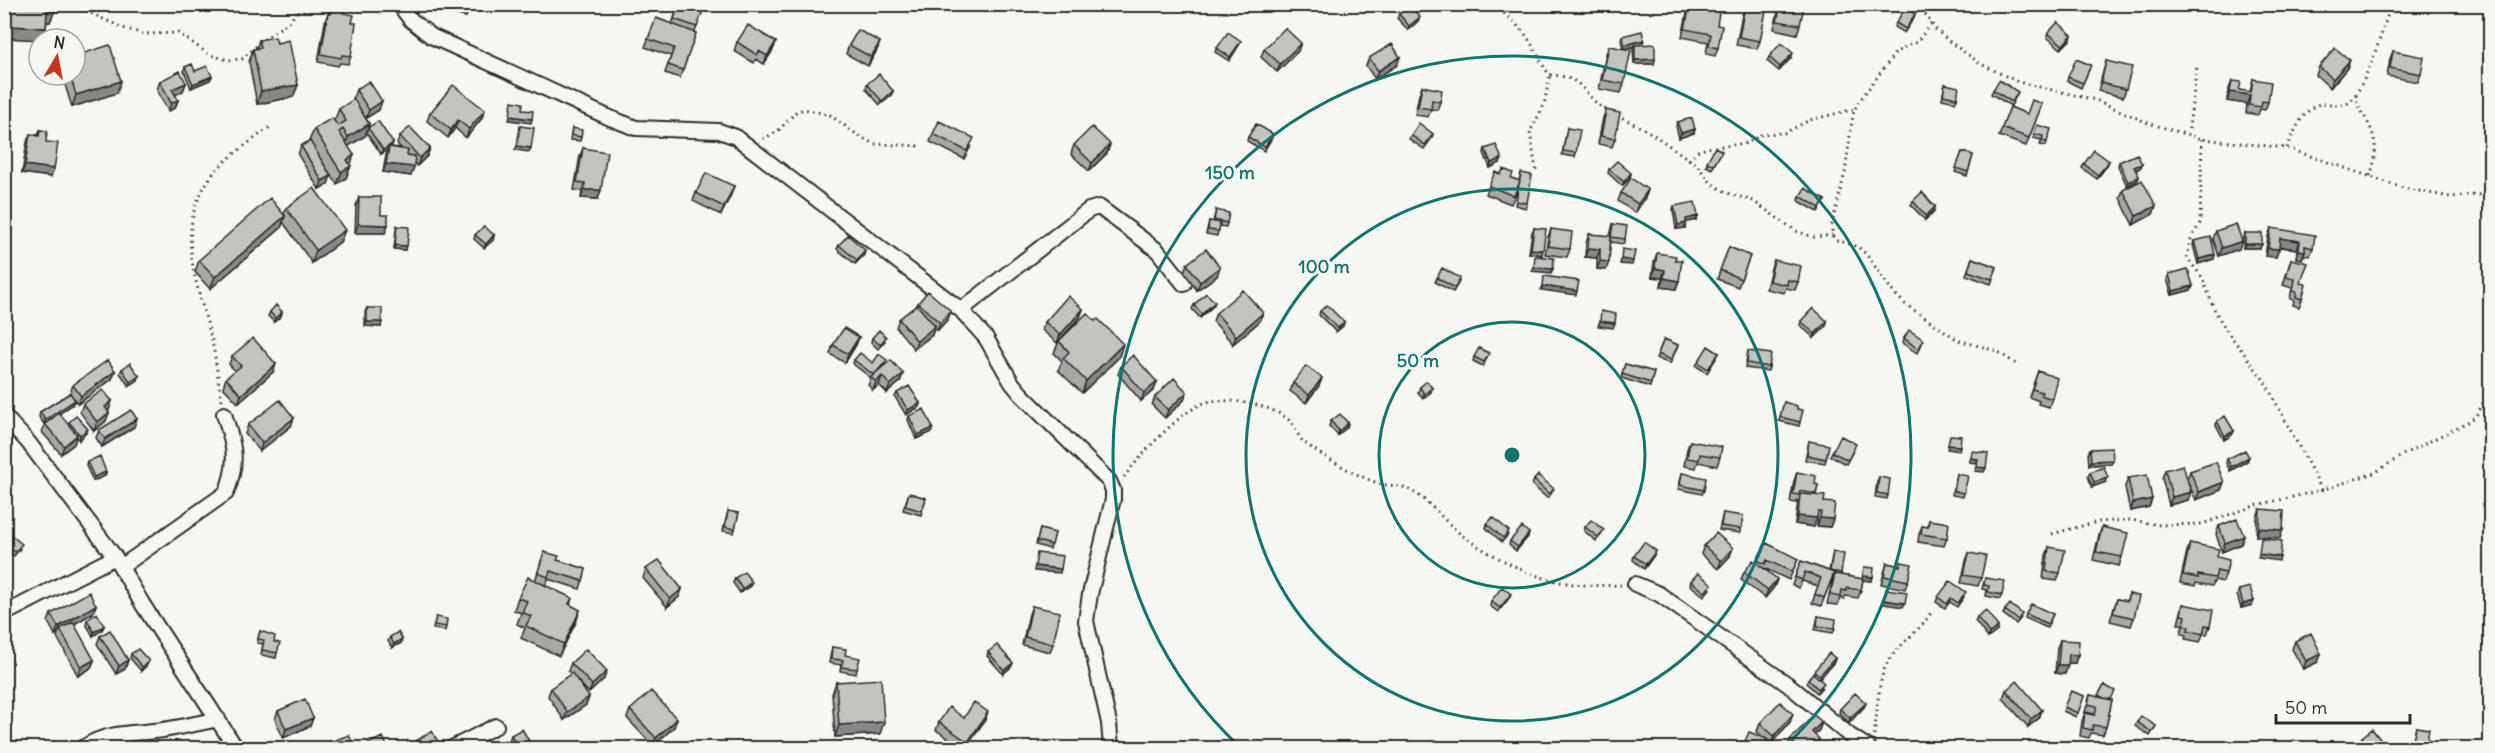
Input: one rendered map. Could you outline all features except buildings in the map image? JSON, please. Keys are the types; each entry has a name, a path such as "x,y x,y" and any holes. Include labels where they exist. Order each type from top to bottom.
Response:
{"street":[{"path":"399,4 411,20 431,36 610,118 636,128 720,131 741,141 961,310 986,338 1022,396 1109,481 1113,490 1113,500 1090,594 1086,621 1109,723 1111,748"},
{"path":"961,310 1089,210 1099,207 1157,249 1184,284"},
{"path":"4,614 118,562 226,493 234,474 235,455 224,414"},
{"path":"4,416 28,442 118,562 143,606 236,748"},
{"path":"1635,584 1659,594 1780,679 1866,745"},
{"path":"83,748 94,741 119,734 163,730 218,719"},
{"path":"452,748 496,726"}],"path":[{"path":"76,4 123,28 144,34 178,33 210,54 229,60 242,60 268,36 289,22 303,4"},
{"path":"1496,4 1514,26 1523,32 1550,75 1544,105 1530,132 1536,170"},
{"path":"1919,4 1932,23 1950,42 1981,64 2018,82 2096,100 2148,123 2202,139 2287,148 2403,188 2450,197 2490,194"},
{"path":"2370,176 2376,161 2374,135 2357,105 2356,96 2382,33 2391,4"},
{"path":"1932,23 1917,42 1896,52 1855,109 1848,159 1832,224 1832,235 1836,240 1858,247 1866,254 1893,292 1905,304 1958,340 1997,351 2016,364"},
{"path":"2188,135 2197,66"},
{"path":"1550,75 1569,77 1582,86 1601,107 1647,130 1697,165 1712,184 1728,193 1753,201 1796,231 1814,237 1832,235"},
{"path":"2287,148 2308,112 2320,104 2337,106 2347,103 2356,96"},
{"path":"741,141 764,139 778,131 796,112 804,109 830,116 874,144 921,146"},
{"path":"1689,160 1698,151 1707,148 1748,143 1762,134 1784,133 1810,120 1855,109"},
{"path":"224,414 212,341 198,298 190,254 192,219 202,190 215,172 270,127"},
{"path":"2202,139 2200,224 2190,242 2187,258 2202,277 2227,331 2265,380 2322,490"},
{"path":"2052,534 2097,522 2131,520 2160,525 2202,524 2254,506 2322,490 2374,473 2406,453 2468,423 2476,416 2490,392"},
{"path":"1113,490 1137,460 1181,416 1197,405 1212,401 1257,405 1281,413 1292,423 1304,442 1356,474 1380,484 1404,487 1423,497 1436,513 1464,536 1500,558 1548,579 1579,584 1635,584"},
{"path":"1866,745 1883,672 1891,657 1925,624 1932,611"}]}
